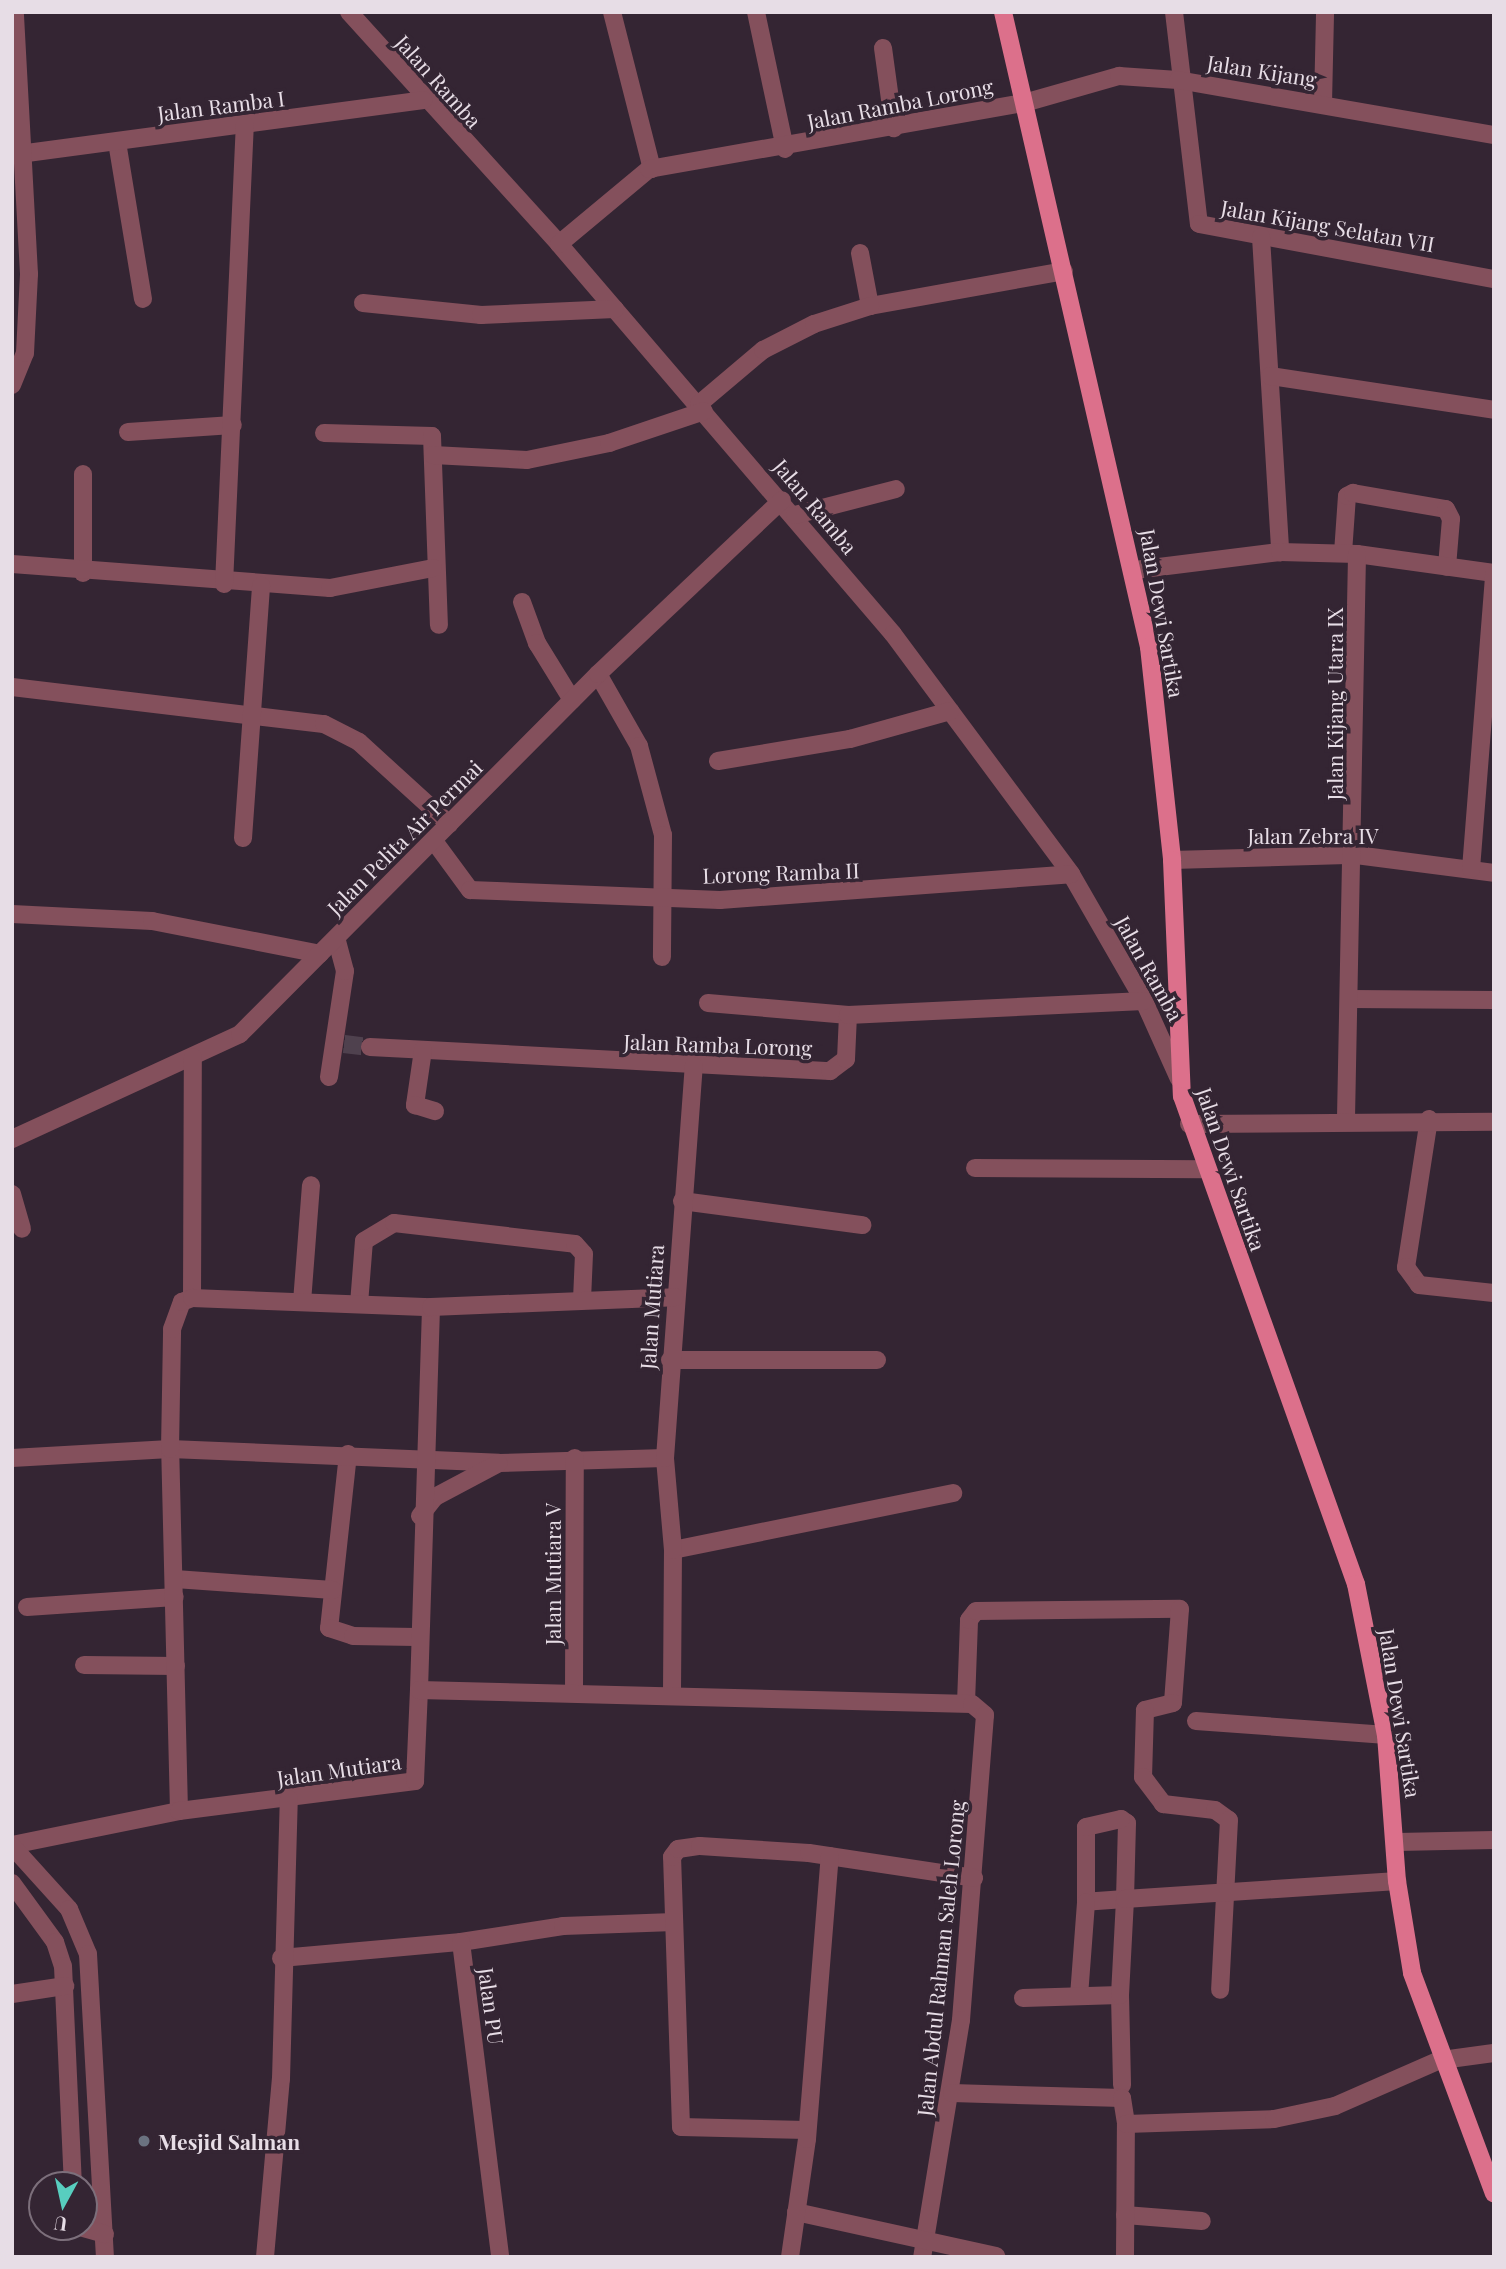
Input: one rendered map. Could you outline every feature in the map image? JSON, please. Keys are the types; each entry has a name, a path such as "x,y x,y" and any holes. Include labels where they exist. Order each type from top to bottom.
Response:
{"main road":[{"name":"Jalan Dewi Sartika","path":"1003,12 1135,570 1162,734 1172,860 1179,1079 1189,1124 1356,1584 1386,1735 1397,1842 1397,1881 1412,1973 1494,2193"}],"street":[{"path":"12,385 27,337 18,154 15,12"},
{"name":"Jalan Ramba","path":"349,12 423,100 559,244 795,515 950,711 1071,874 1144,1001 1179,1079"},
{"path":"559,244 652,169 612,12"},
{"name":"Jalan Ramba Lorong","path":"756,12 785,149"},
{"name":"Jalan Kijang Selatan VII","path":"1174,12 1178,80 1196,220 1261,237 1494,279"},
{"path":"1323,103 1325,12"},
{"path":"883,48 894,128"},
{"name":"Jalan Kijang","path":"1024,103 1112,78 1178,80 1323,103 1494,135"},
{"name":"Jalan Ramba I","path":"18,154 423,100"},
{"name":"Jalan Ramba Lorong","path":"652,169 785,149 1024,103"},
{"path":"224,584 245,125"},
{"path":"117,142 143,299"},
{"path":"1261,237 1280,552"},
{"path":"860,253 870,306"},
{"path":"433,455 527,460 609,443 701,407 763,350 870,306 1063,271"},
{"path":"363,303 481,316 615,309"},
{"path":"1270,376 1494,410"},
{"path":"128,432 233,425"},
{"path":"324,433 428,434 433,455 433,568 439,625"},
{"path":"82,474 83,573"},
{"path":"795,515 896,489"},
{"name":"Jalan Kijang Utara IX","path":"1346,1118 1356,855 1347,496 1353,493 1446,509 1451,519 1447,567"},
{"name":"Jalan Pelita Air Permai","path":"12,1139 240,1034 597,674 782,500"},
{"path":"1135,570 1280,552 1350,553 1494,574 1471,869"},
{"path":"12,565 224,584 343,587 433,568"},
{"path":"243,838 256,712 261,586"},
{"path":"522,602 537,643 572,700"},
{"path":"597,674 628,719 644,759 663,839 665,895 662,957"},
{"path":"12,687 256,712 324,724 356,740 449,824"},
{"path":"718,761 850,739 950,711"},
{"name":"Lorong Ramba II","path":"434,841 470,890 665,895 720,901 825,896 1071,874"},
{"name":"Jalan Zebra IV","path":"1172,860 1356,855 1494,873"},
{"path":"12,914 152,921 320,954"},
{"path":"329,1077 345,971 336,938"},
{"path":"1350,999 1494,1000"},
{"path":"708,1003 848,1015 1144,1001"},
{"name":"Jalan Ramba Lorong","path":"370,1047 694,1066 835,1070 846,1059 848,1015"},
{"path":"422,1050 415,1105 435,1111"},
{"path":"192,1298 193,1057"},
{"name":"Jalan Mutiara","path":"672,1692 673,1550 665,1458 670,1360 694,1066"},
{"path":"1189,1124 1346,1118 1494,1122"},
{"path":"1429,1119 1406,1267 1419,1285 1494,1293"},
{"path":"975,1168 1204,1169"},
{"path":"302,1302 311,1185"},
{"path":"12,1194 22,1229"},
{"path":"682,1201 862,1225"},
{"path":"359,1304 364,1241 394,1223 575,1244 584,1254 582,1300"},
{"path":"179,1811 170,1449 172,1329 176,1311 192,1298 431,1307 675,1297"},
{"path":"431,1307 416,1637 419,1690 672,1692 972,1705"},
{"path":"670,1360 877,1360"},
{"path":"12,1458 170,1449 423,1457 499,1463 575,1458 665,1458"},
{"path":"348,1454 329,1625 335,1633 416,1637"},
{"name":"Jalan Mutiara V","path":"574,1690 575,1458"},
{"path":"420,1516 435,1497 499,1463"},
{"path":"673,1550 953,1493"},
{"path":"27,1607 175,1588 333,1590"},
{"name":"Jalan Abdul Rahman Saleh Lorong","path":"924,2249 952,2093 974,1878 985,1716 972,1705 970,1620 976,1611 1180,1609 1173,1703 1145,1710 1143,1777 1163,1804 1226,1813 1224,1891"},
{"path":"84,1665 176,1665"},
{"name":"Jalan Mutiara","path":"12,1846 179,1811 415,1781 419,1690"},
{"path":"1196,1721 1386,1735"},
{"path":"265,2257 281,2079 281,1958 289,1799"},
{"path":"1079,1996 1086,1902 1086,1827 1121,1819 1127,1823 1120,1995 1122,2085"},
{"path":"1397,1842 1494,1840"},
{"path":"12,1846 69,1909 88,1954 105,2257"},
{"path":"807,2130 681,2127 672,1857 678,1849 830,1856 974,1878"},
{"path":"790,2257 807,2130 830,1856"},
{"path":"1086,1902 1397,1881"},
{"path":"12,1883 55,1942 65,1986 72,2171"},
{"path":"1220,1990 1224,1891"},
{"path":"461,1941 563,1926 674,1922"},
{"name":"Jalan PU","path":"281,1958 461,1941 500,2257"},
{"path":"12,1994 65,1986"},
{"path":"1023,1997 1120,1995"},
{"path":"1126,2124 1274,2119 1335,2106 1442,2059 1494,2053"},
{"path":"952,2093 1122,2098 1126,2124 1125,2257"},
{"path":"796,2212 924,2249 996,2256"},
{"path":"1125,2215 1202,2221"},
{"path":"98,2232 105,2234"}],"tunnel":[{"path":"344,1044 370,1047"}],"place":[{"name":"Mesjid Salman","path":"144,2141"}]}
